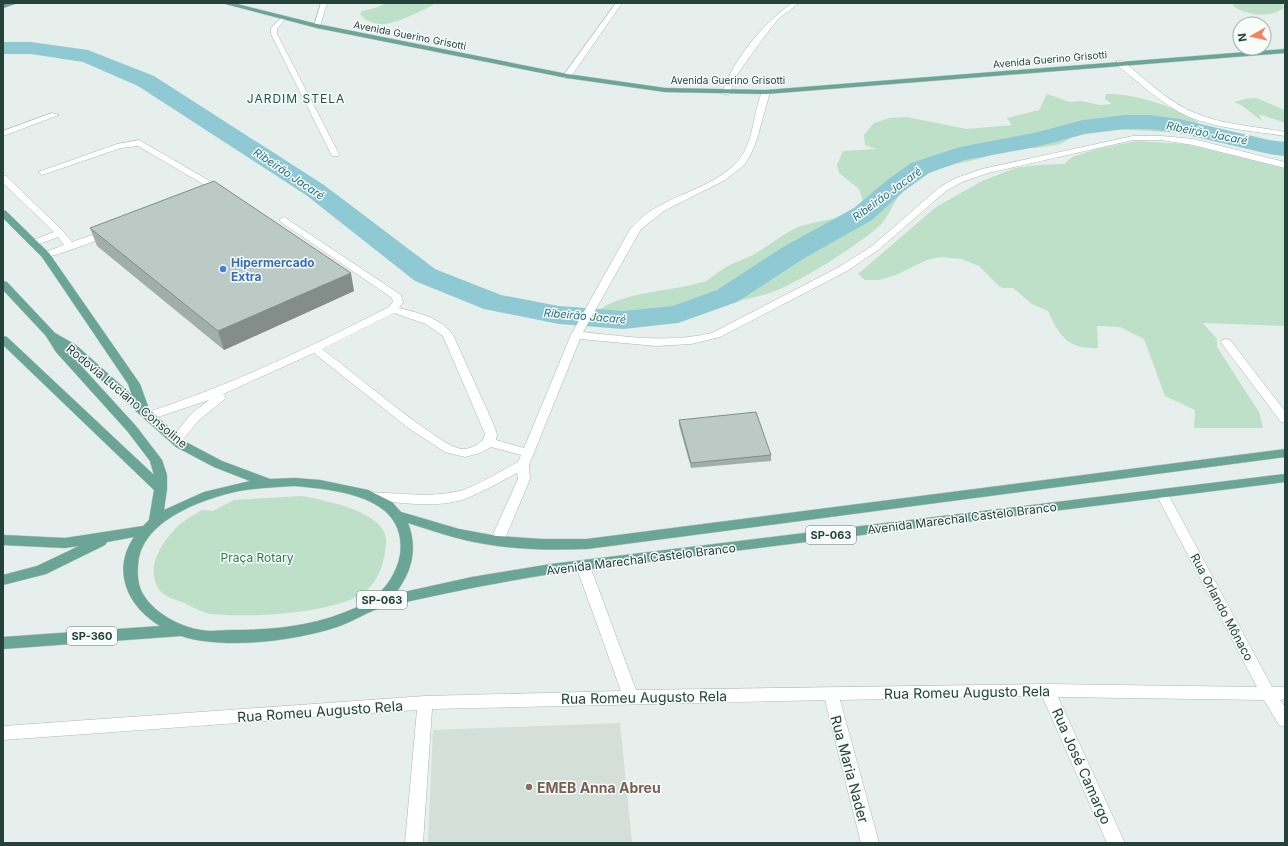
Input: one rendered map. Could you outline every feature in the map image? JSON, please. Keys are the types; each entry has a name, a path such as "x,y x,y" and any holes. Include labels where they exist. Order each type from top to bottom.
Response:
{"main road":[{"path":"3,6 13,3"},
{"name":"Avenida Guerino Grisotti","path":"229,3 317,26 567,76 665,90 766,92 1285,51"},
{"path":"3,213 46,255 134,384 146,413"},
{"name":"Rodovia Luciano Consoline","path":"3,284 51,334 72,347 176,440 218,464 270,484"},
{"name":"Rodovia Luciano Consoline","path":"51,334 60,350 145,445 160,468 161,488 151,525"},
{"path":"3,339 161,488"},
{"name":"Avenida Marechal Castelo Branco","path":"396,514 457,532 497,541 553,545 586,544 1285,453"},
{"name":"Avenida Marechal Castelo Branco","path":"379,603 472,582 583,566 1285,478"},
{"name":"SP-063","path":"295,482 327,484 368,496 385,505 396,514 406,536 407,556 400,576 379,603 342,621 298,631 254,636 202,636 182,630 158,618 140,601 131,581 130,564 134,546 151,525 209,496 239,487 295,482"},
{"path":"3,540 65,543 110,537 151,525"},
{"path":"3,580 41,570 110,537"},
{"name":"SP-360","path":"3,643 182,630"}],"street":[{"path":"317,26 324,3"},
{"path":"567,76 619,3"},
{"path":"726,92 732,76 753,46 776,18 796,3"},
{"path":"283,18 273,29 274,34 335,154"},
{"path":"1120,63 1166,99 1193,115 1210,120 1285,134"},
{"path":"497,541 524,479 526,459 576,335 634,231 644,221 665,206 719,179 736,168 747,154 766,92"},
{"path":"3,134 55,115"},
{"path":"576,335 656,343 691,341 716,335 843,269 875,248 943,189 959,180 985,171 1133,138 1161,138 1193,142 1285,164"},
{"path":"42,172 120,146 139,143 212,186 212,191 196,200"},
{"path":"3,178 60,233 71,247"},
{"path":"146,413 210,397 242,384 393,309 398,302 396,297 284,220"},
{"path":"46,255 114,230"},
{"path":"34,242 60,233"},
{"path":"315,349 412,424 447,449 460,454 469,453 479,449 489,442 491,434 448,335 441,327 428,320 393,309"},
{"path":"1226,342 1285,419"},
{"path":"176,440 195,417 212,402 242,384"},
{"path":"489,442 526,459"},
{"path":"368,496 423,499 446,498 465,494 526,459"},
{"name":"Rua Orlando Mônaco","path":"1162,494 1268,694 1285,720"},
{"path":"583,566 631,697"},
{"name":"Rua Romeu Augusto Rela","path":"3,733 425,703 631,697 831,695 1047,690 1268,694 1285,693"},
{"name":"Rua José Camargo","path":"1047,690 1116,843"},
{"name":"Rua Maria Nader","path":"831,695 870,843"},
{"path":"414,843 425,703"}],"shaded area":[{"name":"EMEB Anna Abreu","path":"620,723 632,843 428,843 433,730"}],"green space":[{"path":"386,3 436,3 403,19 386,24 370,22 360,14 362,11 375,8"},
{"path":"1233,3 1281,3 1284,8 1272,13 1252,14 1233,6"},
{"path":"1047,94 1070,102 1081,101 1100,105 1112,104 1105,99 1106,94 1117,94 1141,98 1167,106 1189,116 1198,122 1200,128 1168,132 1118,130 1087,131 1079,133 1058,144 1007,151 938,169 917,177 910,182 899,196 886,218 875,230 818,269 776,291 749,299 662,317 627,318 612,316 598,311 608,305 633,296 706,281 726,267 753,255 794,229 812,223 840,217 856,209 863,202 859,189 839,173 837,165 843,151 876,149 865,145 864,135 874,123 889,118 907,117 967,129 1012,125 1007,118 1039,110"},
{"path":"1256,98 1285,110 1285,123 1259,114 1262,121 1241,105 1234,102"},
{"path":"1137,141 1185,144 1285,168 1285,326 1203,323 1217,339 1217,347 1259,412 1263,428 1194,428 1195,410 1165,396 1144,339 1120,327 1097,326 1098,348 1080,347 1072,344 1066,340 1056,328 1048,311 1032,304 1013,288 1003,288 999,286 979,266 961,259 941,257 927,260 896,275 879,280 865,280 858,274 936,207 982,181 1015,168 1064,164 1072,157 1097,149"},
{"name":"Praça Rotary","path":"302,496 339,504 353,509 366,515 377,523 384,532 386,542 381,569 375,581 366,591 353,599 335,605 292,613 269,615 228,615 212,614 202,611 173,599 160,591 158,588 155,580 154,564 160,549 178,526 188,518 202,510 213,511 234,500"}],"building":[{"name":"Hipermercado Extra","path":"214,181 351,273 218,331 90,228"},
{"path":"756,412 771,455 691,463 679,420"}],"waterway":[{"name":"Ribeirão Jacaré","path":"3,48 31,48 88,56 146,81 315,190 425,275 494,303 559,315 623,320 678,314 727,296 793,253 863,214 895,186 920,168 960,154 1036,140 1083,127 1125,122 1150,122 1179,126 1269,147 1285,149"}],"place":[{"name":"Hipermercado Extra","path":"223,269"},
{"name":"EMEB Anna Abreu","path":"529,787"}],"district":[{"name":"JARDIM STELA","path":"296,98"}]}
